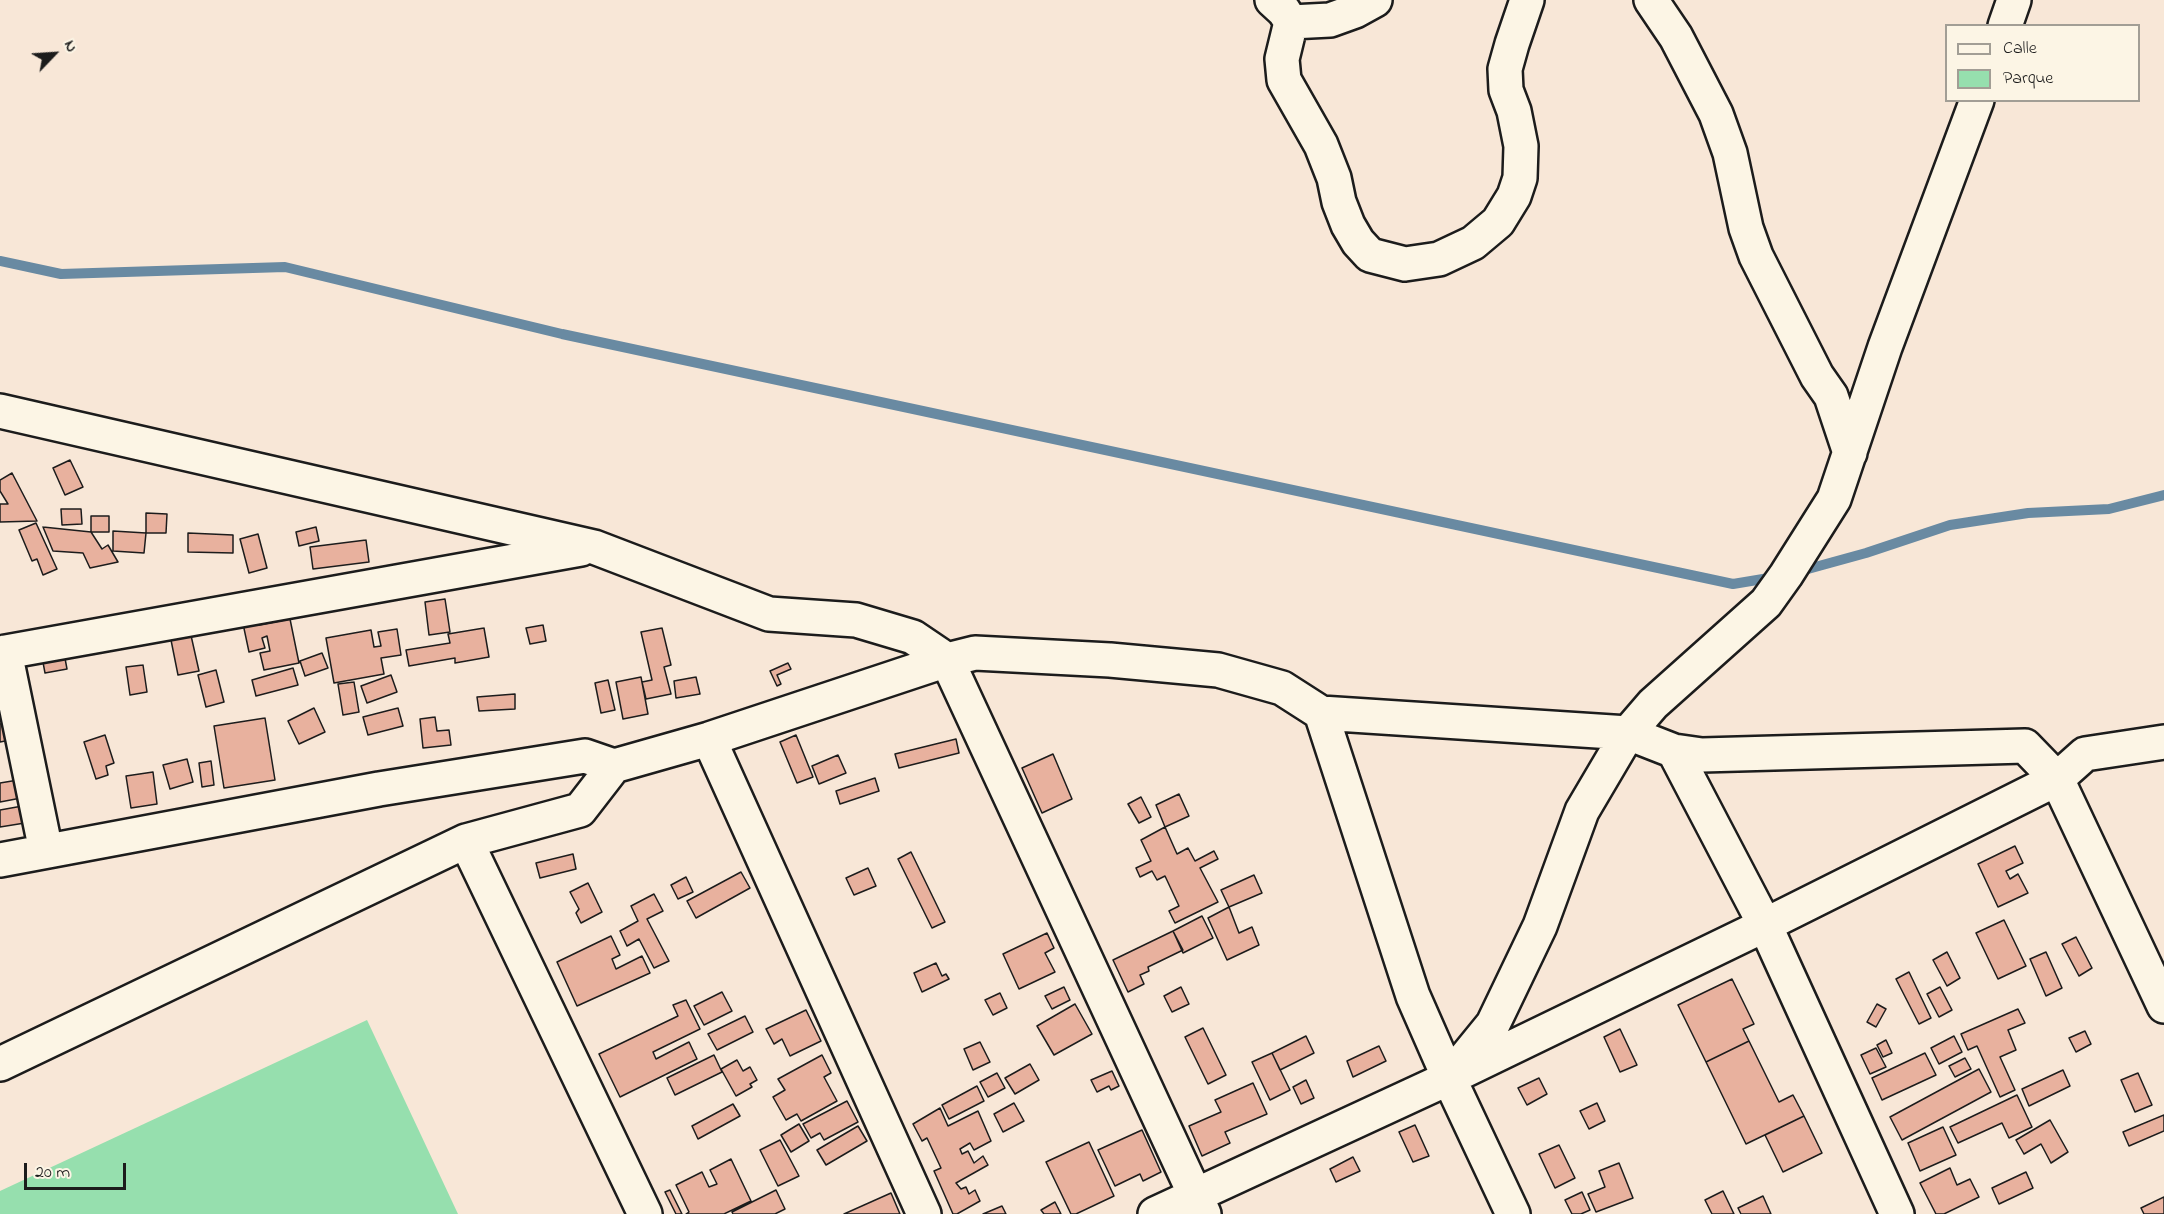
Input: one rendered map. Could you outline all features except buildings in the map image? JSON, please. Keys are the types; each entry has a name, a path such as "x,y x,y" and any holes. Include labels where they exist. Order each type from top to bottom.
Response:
{"street":[{"path":"1375,0 1355,11 1330,20 1281,11 1284,80 1321,145 1334,178 1339,202 1358,242 1370,255 1405,264 1423,263 1455,253 1473,243 1498,222 1515,196 1520,178 1521,146 1514,111 1506,90 1505,69 1527,0"},
{"path":"1651,0 1676,37 1716,114 1730,153 1746,228 1755,256 1817,376 1831,396 1850,453"},
{"path":"2006,24 2014,0"},
{"path":"1449,1078 1493,1024 1540,926 1582,811 1628,733 1653,704 1766,603 1834,499 1886,347 1976,102"},
{"path":"0,411 594,547 769,614 856,620 913,637 947,660 1200,1204"},
{"path":"46,851 3,653 594,547"},
{"path":"0,860 379,789 585,756 614,766 709,739 947,660 975,653 1110,660 1218,670 1282,688 1321,713 1628,733 1674,751 1702,755 2025,746 2057,778 2164,1006"},
{"path":"1321,713 1413,996 1513,1214"},
{"path":"709,739 924,1214"},
{"path":"1155,1214 1200,1204 1449,1078 1765,925 2057,778 2085,754 2164,742"},
{"path":"1674,751 1765,925 1898,1214"},
{"path":"3,1054 466,841 580,810 614,766"},
{"path":"466,841 645,1214"}],"green space":[{"path":"367,1020 458,1214 0,1214 0,1191"}],"waterway":[{"path":"0,261 61,274 285,267 562,334 1733,584 1775,577"},
{"path":"1797,572 1866,553 1950,525 2028,513 2109,509 2164,495"}]}
